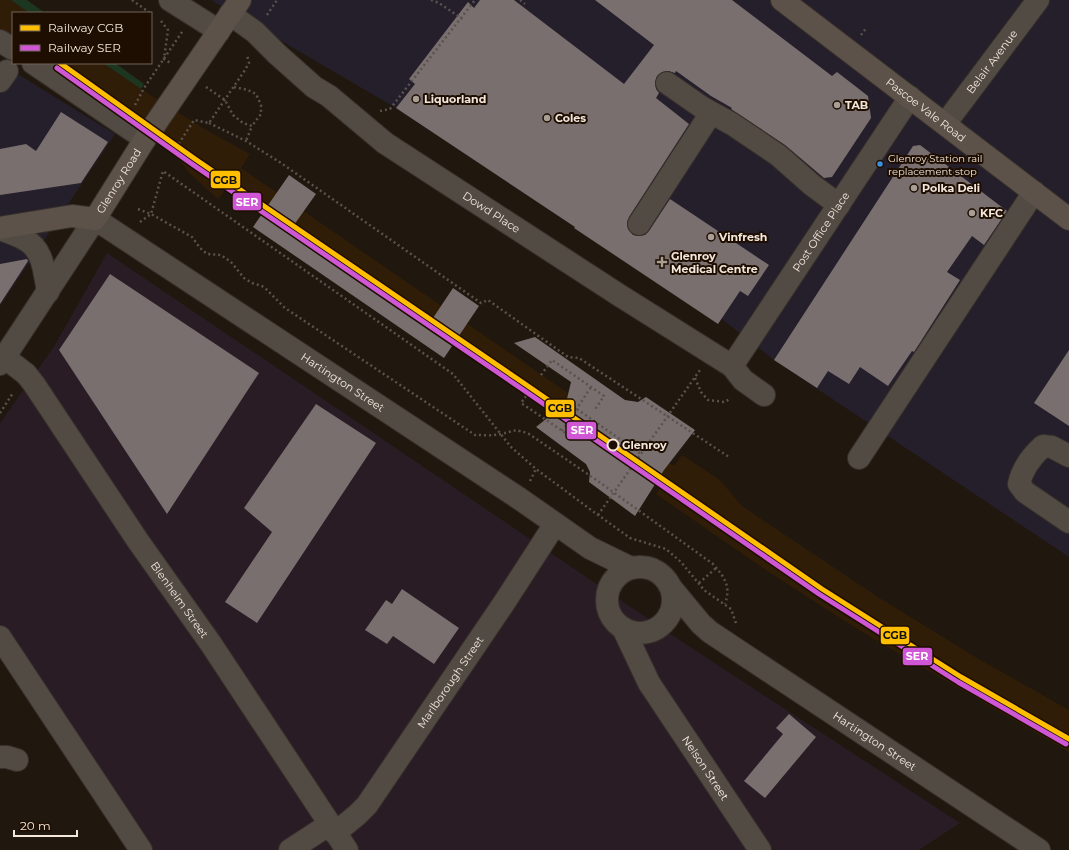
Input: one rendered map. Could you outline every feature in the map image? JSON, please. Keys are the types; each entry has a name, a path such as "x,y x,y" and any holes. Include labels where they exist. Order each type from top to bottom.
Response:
{"main road":[{"name":"Pascoe Vale Road","path":"793,3 910,97 1069,219"},
{"name":"Glenroy Road","path":"96,219 147,136 230,15"},
{"path":"0,229 72,216 96,219"}],"street":[{"name":"Dowd Place","path":"170,0 195,16 230,15 255,32 282,59 314,87 329,96 385,143 732,366 743,380 757,390"},
{"name":"Belair Avenue","path":"945,124 1038,0"},
{"path":"0,40 12,48"},
{"path":"35,64 147,136"},
{"path":"667,83 711,113 732,124 778,155 812,185 839,205"},
{"name":"Post Office Place","path":"732,366 910,97"},
{"path":"639,224 711,113"},
{"path":"859,458 1034,192"},
{"name":"Hartington Street","path":"96,219 514,495 590,548 631,568"},
{"name":"Glenroy Road","path":"2,361 96,219"},
{"path":"0,229 24,238 36,249 42,259 48,292"},
{"name":"Blenheim Street","path":"2,361 26,374 34,384 138,541 211,644 337,835"},
{"path":"1069,456 1052,447 1043,446 1036,452 1022,474 1019,484 1025,492 1069,522"},
{"name":"Marlborough Street","path":"290,850 337,835 367,805 504,603 555,524"},
{"name":"Hartington Street","path":"590,548 606,575 609,589"},
{"path":"641,567 660,573 667,580 672,589 673,599 669,617 658,627 644,633 633,632 623,628 614,620 609,611 609,589 614,580 631,568 641,567"},
{"name":"Hartington Street","path":"672,589 710,632 1039,850"},
{"name":"Hartington Street","path":"658,627 671,622 693,626 710,632"},
{"name":"Nelson Street","path":"652,687 647,673 649,646 658,627"},
{"name":"Nelson Street","path":"623,628 652,687 760,850"},
{"path":"0,637 141,850"}],"path":[{"path":"132,0 149,12"},
{"path":"431,0 440,3 464,20"},
{"path":"348,112 390,109 475,0"},
{"path":"520,0 525,4"},
{"path":"133,108 144,88 186,26 195,16"},
{"path":"234,87 248,90 256,94 261,104 261,114 252,126 246,141"},
{"path":"210,123 225,100 233,115 243,124 252,126"},
{"path":"176,148 194,120 210,123 246,141 281,163 481,303 488,300 568,357 579,358 730,457"},
{"path":"122,236 151,214 163,171 453,374 511,447 536,469 630,538 666,549 681,562 704,590 731,609 736,623"},
{"path":"138,209 151,214 192,236 200,248 207,254 221,255 226,258 244,278 252,283 262,286 285,308 475,435 501,434 512,430 520,430 529,434 713,564 726,582 728,594 725,604"},
{"path":"598,515 695,378 710,352"},
{"path":"541,375 552,360 592,387 604,396 594,411"},
{"path":"695,378 701,392 708,400 725,402 757,390"},
{"path":"562,431 592,387"},
{"path":"529,392 521,403 573,438 581,428"},
{"path":"577,409 641,454"},
{"path":"699,584 716,568"}],"shaded area":[{"path":"0,0 11,0 28,12 12,12 12,44 0,36"},
{"path":"211,0 1069,0 1069,557 774,360 718,316 572,219 569,223 396,108"},
{"path":"0,63 115,134 0,306"},
{"path":"41,64 104,64 206,130 250,154 241,168 674,466 682,455 720,480 742,506 878,597 977,658 1069,710 1069,752 872,638 760,566 656,494 663,484 229,186 218,199 189,173 178,158 116,111"},
{"path":"107,253 687,645 960,823 919,850 143,850 0,640 0,423 55,345"}],"green space":[{"path":"11,0 27,0 44,12 28,12"},
{"path":"104,64 116,64 144,84 141,89"}],"building":[{"path":"480,0 514,0 624,84 654,45 595,0 732,0 832,76 837,72 868,96 871,118 832,177 824,178 785,145 676,71 675,73 668,71 662,72 657,76 655,82 656,89 659,93 656,98 689,124 629,217 627,223 628,229 633,235 645,235 670,199 769,265 748,296 740,291 718,324 396,108 415,84 409,79 468,2 474,8"},
{"path":"61,112 108,142 81,183 0,195 0,149 26,144 36,151"},
{"path":"920,145 1007,211 984,245 972,236 947,272 960,280 914,352 912,351 888,386 860,367 849,384 828,371 817,388 774,360 913,146"},
{"path":"289,175 316,194 289,232 427,327 453,288 479,306 444,358 253,227"},
{"path":"27,259 28,261 0,304 0,264"},
{"path":"110,274 259,373 167,514 59,350"},
{"name":"Glenroy","path":"535,337 625,400 638,402 646,397 695,430 664,470 635,516 589,482 590,472 586,464 536,427 566,403 571,382 514,343"},
{"path":"1069,350 1069,426 1034,403"},
{"path":"316,404 376,443 257,623 225,602 272,532 244,508"},
{"path":"402,589 459,628 434,664 393,636 387,644 365,630 386,600 392,604"},
{"path":"789,714 816,737 765,798 744,781 783,734 776,728"}],"rail line":[{"name":"CGB","path":"61,64 195,159 822,589 961,677 1069,739"},
{"name":"SER","path":"57,68 192,164 819,594 958,682 1066,744"}],"place":[{"name":"Liquorland","path":"416,99"},
{"name":"TAB","path":"837,105"},
{"name":"Coles","path":"547,118"},
{"name":"Glenroy Station rail replacement stop","path":"880,164"},
{"name":"Polka Deli","path":"914,188"},
{"name":"KFC","path":"972,213"},
{"name":"Vinfresh","path":"711,237"},
{"name":"Glenroy Medical Centre","path":"662,262"},
{"name":"Glenroy","path":"613,445"}]}
